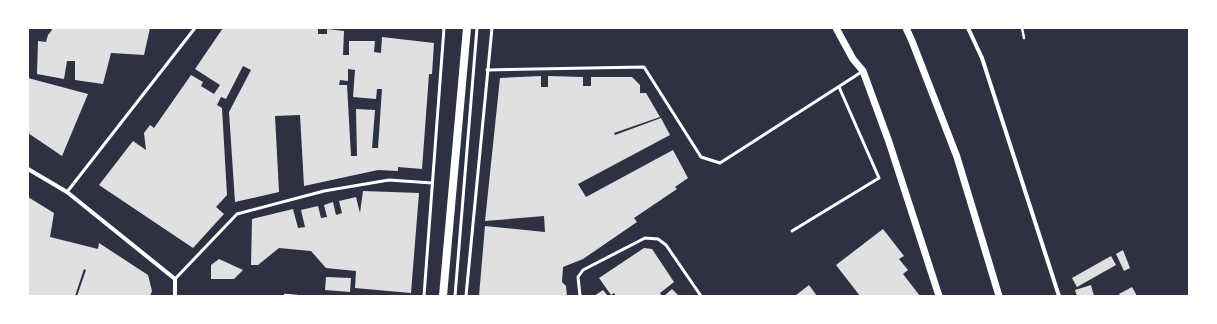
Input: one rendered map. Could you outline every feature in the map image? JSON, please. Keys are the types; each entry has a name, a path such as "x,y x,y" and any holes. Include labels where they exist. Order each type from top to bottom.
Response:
{"main road":[{"path":"443,296 467,28"}],"street":[{"path":"836,28 853,59 863,71 889,142 938,296"},
{"path":"906,28 957,157 998,296"},
{"path":"968,28 982,58 1059,296"},
{"path":"28,170 68,192 175,280 175,296"}],"lane":[{"path":"68,192 195,28"},
{"path":"424,296 444,28"},
{"path":"455,296 477,28"},
{"path":"466,296 492,28"},
{"path":"488,70 644,67 701,157 720,163 863,71"},
{"path":"792,231 879,178 839,87"},
{"path":"175,280 237,214 324,191 389,180 432,183"},
{"path":"580,296 578,277 583,270 645,238 658,239 666,245 701,296"}],"path":[{"path":"1022,28 1024,38"},
{"path":"285,295 297,296"}],"building":[{"path":"51,28 150,28 144,55 111,53 103,84 75,80 75,61 67,61 64,79 37,74 38,41 46,42 48,35 52,30"},
{"path":"223,28 318,28 318,34 327,34 327,29 344,31 343,55 349,55 349,41 375,41 374,52 381,53 382,37 434,43 432,74 429,74 422,169 398,167 398,171 378,170 304,186 300,115 275,116 279,192 235,202 229,112 251,70 243,66 226,99 221,97 217,105 222,108 227,195 216,207 224,214 193,248 99,185 133,141 146,150 144,133 150,125 154,128 191,75 203,82 201,86 214,94 220,85 195,69","holes":["348,69 355,70 353,97 376,99 377,89 382,89 378,148 372,148 375,110 356,109 357,156 351,156 347,85 339,85 340,80 348,81"]},
{"path":"541,76 541,87 548,87 548,76 583,77 583,86 591,86 591,77 632,77 640,85 640,93 646,93 660,117 614,133 615,135 661,118 670,135 578,184 586,197 673,150 688,178 675,187 677,189 634,218 637,222 583,259 563,267 562,282 566,286 567,296 479,296 485,226 545,232 544,216 485,221 500,78"},
{"path":"28,78 88,94 62,156 28,133"},
{"path":"363,191 419,193 411,293 355,288 356,271 326,268 311,251 279,248 258,265 251,265 252,219 293,209 298,228 305,227 301,210 318,206 321,218 327,217 324,205 333,202 336,215 342,213 339,201 356,197 360,213"},
{"path":"28,197 54,213 50,237 98,249 99,243 148,275 152,291 150,296 77,296 86,270 84,269 75,296 28,296"},
{"path":"883,229 904,256 899,259 908,270 903,274 920,296 860,296 836,265"},
{"path":"644,248 652,249 674,282 660,293 662,296 616,296 614,293 611,295 599,278"},
{"path":"1123,250 1130,268 1124,271 1116,254"},
{"path":"1111,256 1116,265 1077,287 1072,278"},
{"path":"219,259 243,270 234,279 211,279 211,265"},
{"path":"326,277 351,278 350,292 325,290"},
{"path":"809,285 817,296 795,296"},
{"path":"1091,285 1094,296 1077,296 1075,290"},
{"path":"1132,287 1137,296 1120,296 1119,294"},
{"path":"672,289 679,296 664,296"},
{"path":"603,290 608,296 594,296"}]}
